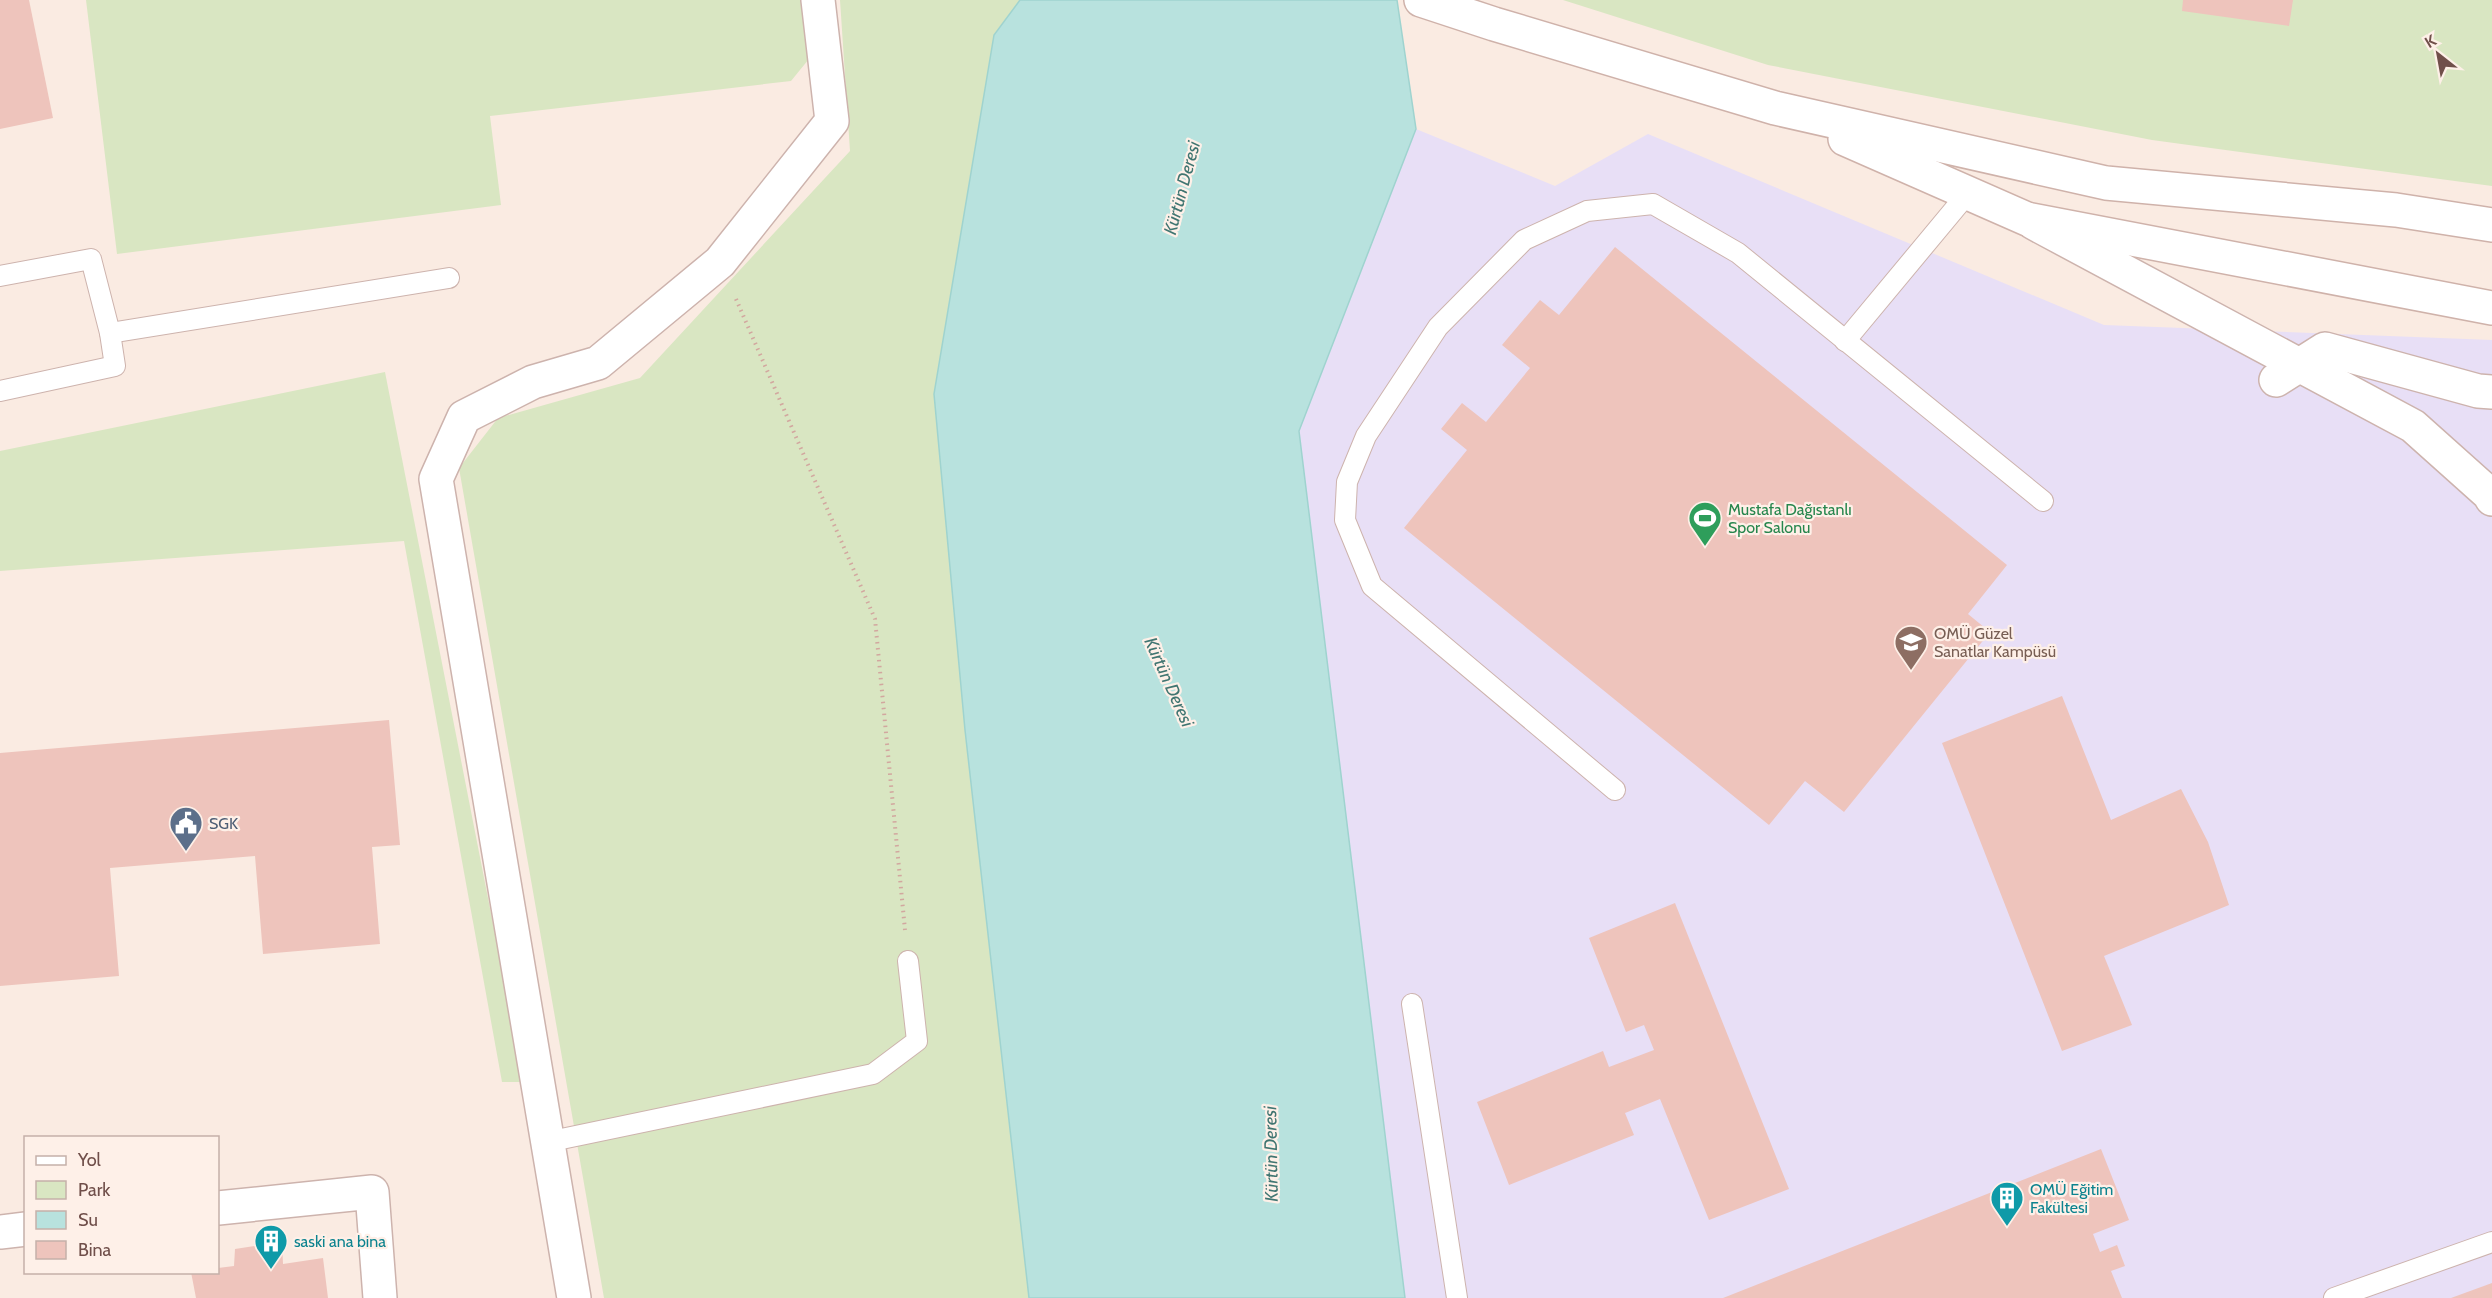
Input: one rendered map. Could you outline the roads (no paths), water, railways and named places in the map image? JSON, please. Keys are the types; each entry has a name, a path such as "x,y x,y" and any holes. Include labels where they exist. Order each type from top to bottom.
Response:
{"street":[{"path":"574,1298 436,479 464,417 533,382 598,363 720,262 832,120 818,0"},
{"path":"1421,0 1775,108 2106,183 2396,210 2492,225"},
{"path":"1775,108 2027,219 2288,373 2413,426 2490,494 2492,499"},
{"path":"2027,219 2492,308"},
{"path":"2288,373 2325,350 2478,391 2492,392"},
{"path":"219,1208 372,1192 380,1298"},
{"path":"0,1232 24,1229"}],"lane":[{"path":"1845,341 1968,194"},
{"path":"1615,790 1372,586 1345,520 1347,482 1366,436 1438,327 1524,240 1587,212 1653,204 1738,253 2043,501"},
{"path":"0,276 91,259 110,333 115,366 0,392"},
{"path":"110,333 449,278"},
{"path":"547,1142 873,1074 917,1041 908,961"},
{"path":"1412,1004 1457,1298"},
{"path":"2334,1298 2492,1242"}],"water":[{"name":"Kürtün Deresi","path":"1020,0 1397,0 1416,129 1299,431 1405,1298 1029,1298 965,730 934,394 994,35"}],"place":[{"name":"Mustafa Dağıstanlı Spor Salonu","path":"1705,547"},
{"name":"OMÜ Güzel Sanatlar Kampüsü","path":"1911,671"},
{"name":"SGK","path":"186,852"},
{"name":"OMÜ Eğitim Fakültesi","path":"2007,1227"},
{"name":"saski ana bina","path":"271,1270"}]}
